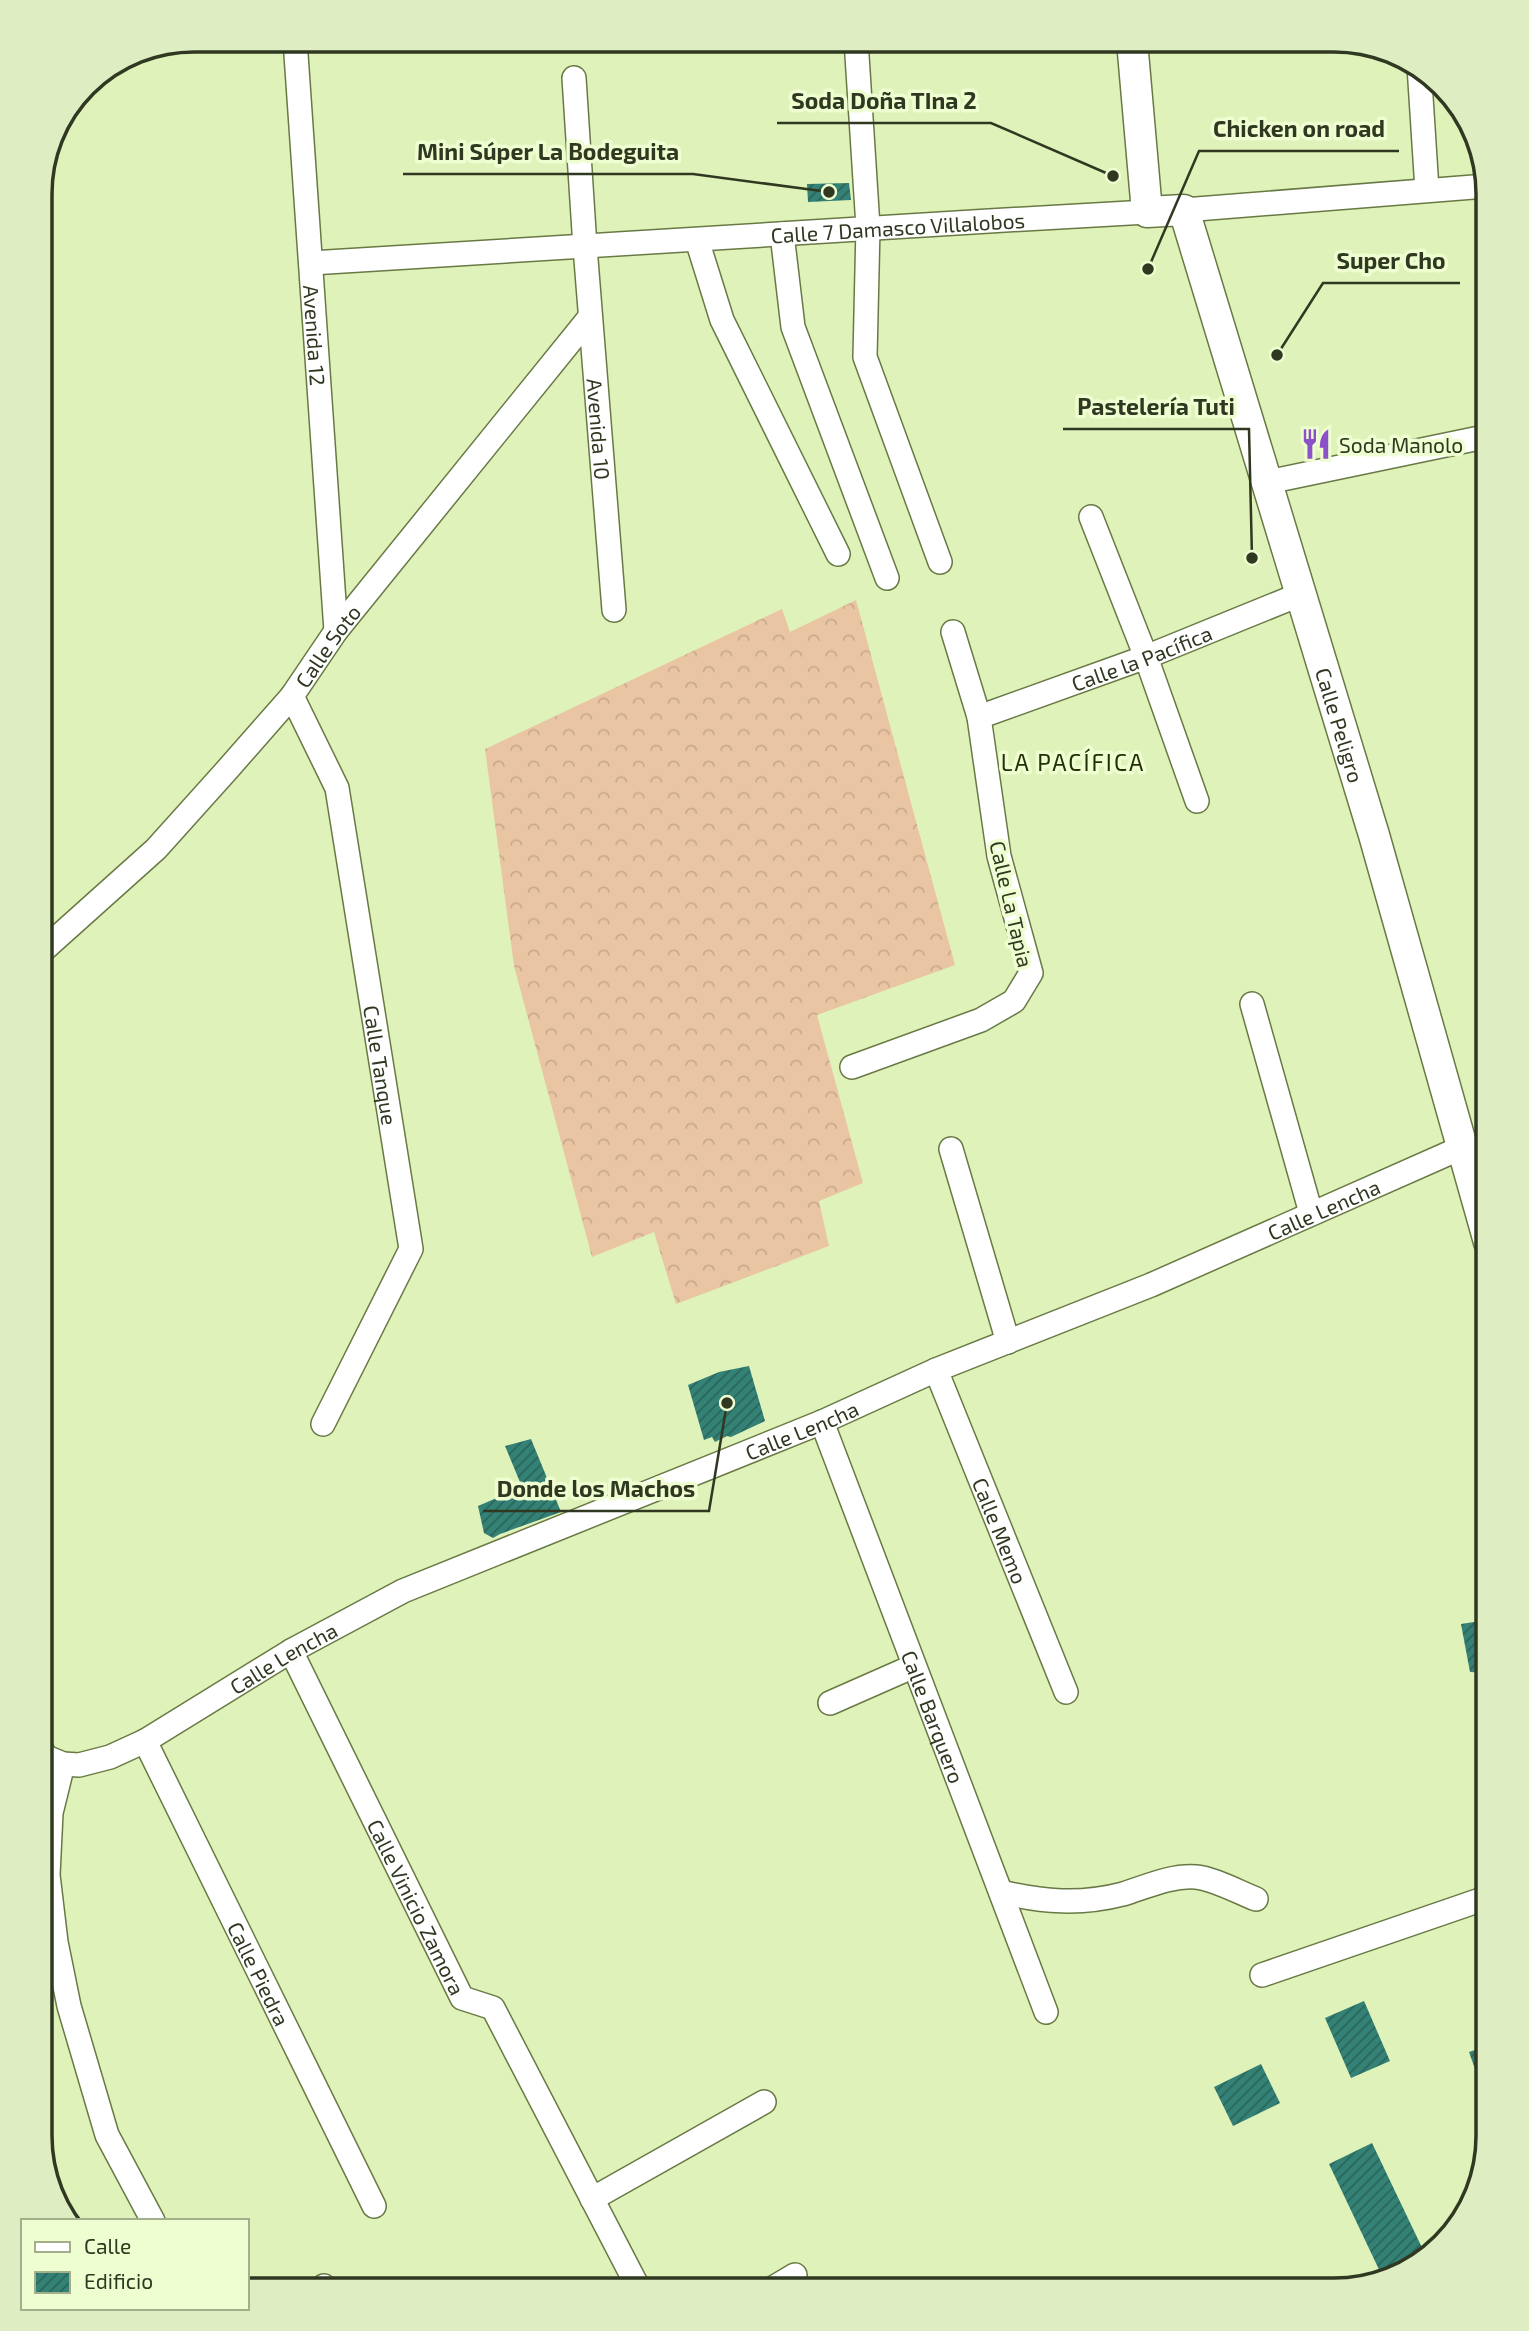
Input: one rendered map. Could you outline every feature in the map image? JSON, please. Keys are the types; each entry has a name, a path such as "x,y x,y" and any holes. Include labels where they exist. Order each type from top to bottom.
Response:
{"main road":[{"path":"1133,53 1147,212"},
{"name":"Calle 7 Damasco Villalobos","path":"1147,212 1184,210"},
{"name":"Calle Peligro","path":"1184,210 1378,848 1476,1194"}],"street":[{"name":"Avenida 12","path":"296,52 336,631"},
{"path":"857,53 868,228 865,357 940,562"},
{"name":"Avenida 10","path":"574,78 614,610"},
{"path":"1420,82 1427,190"},
{"name":"Calle 7 Damasco Villalobos","path":"1184,210 1476,187"},
{"name":"Calle 7 Damasco Villalobos","path":"310,263 1147,212"},
{"path":"782,234 793,327 887,578"},
{"path":"697,240 722,320 838,554"},
{"name":"Calle Soto","path":"53,942 156,849 292,696 336,631 590,317"},
{"path":"1268,482 1476,439"},
{"path":"1091,517 1146,657 1197,801"},
{"name":"Calle la Pacífica","path":"979,718 1146,657 1301,594"},
{"name":"Calle La Tapia","path":"852,1067 981,1020 1013,1001 1031,973 999,856 979,718 953,632"},
{"name":"Calle Tanque","path":"292,696 337,788 411,1249 323,1424"},
{"path":"1252,1004 1311,1213"},
{"name":"Calle Lencha","path":"63,1764 79,1765 110,1757 145,1741 291,1651 403,1591 821,1422 936,1370 1151,1285 1463,1147"},
{"path":"951,1149 1008,1342"},
{"name":"Calle Memo","path":"936,1370 1066,1692"},
{"name":"Calle Barquero","path":"821,1422 1046,2012"},
{"name":"Calle Vinicio Zamora","path":"291,1651 462,1998 493,2008 633,2278"},
{"path":"830,1703 914,1666"},
{"name":"Calle Piedra","path":"145,1741 374,2206"},
{"path":"52,1760 63,1764 52,1808"},
{"path":"1000,1892 1033,1900 1062,1903 1121,1894 1172,1879 1197,1877 1256,1899"},
{"path":"1262,1975 1476,1901"},
{"path":"52,1909 55,1942 69,2006 107,2135 152,2219"},
{"path":"592,2199 764,2102"},
{"path":"790,2278 795,2275"}],"green space":[{"path":"856,600 955,965 817,1015 863,1183 819,1201 829,1246 676,1304 654,1232 592,1257 514,966 485,749 782,609 790,632"}],"building":[{"path":"849,183 851,200 808,202 807,184"},
{"path":"749,1366 765,1421 715,1442 712,1437 704,1440 688,1385 719,1372"},
{"path":"531,1439 561,1512 493,1538 484,1533 478,1506 522,1487 505,1446"},
{"path":"1476,1622 1476,1672 1470,1672 1461,1624"},
{"path":"1364,2001 1390,2061 1351,2078 1325,2018"},
{"path":"1476,2050 1476,2072 1469,2052"},
{"path":"1261,2064 1280,2103 1233,2126 1214,2087"},
{"path":"1372,2143 1422,2248 1380,2271 1329,2164"}],"place":[{"name":"Soda Doña TIna 2","path":"1113,176"},
{"name":"Mini Súper La Bodeguita","path":"829,192"},
{"name":"Chicken on road","path":"1148,269"},
{"name":"Super Cho","path":"1277,355"},
{"name":"Soda Manolo","path":"1316,444"},
{"name":"Pastelería Tuti","path":"1252,558"},
{"name":"Donde los Machos","path":"727,1403"}],"district":[{"name":"LA PACÍFICA","path":"1073,762"}]}
